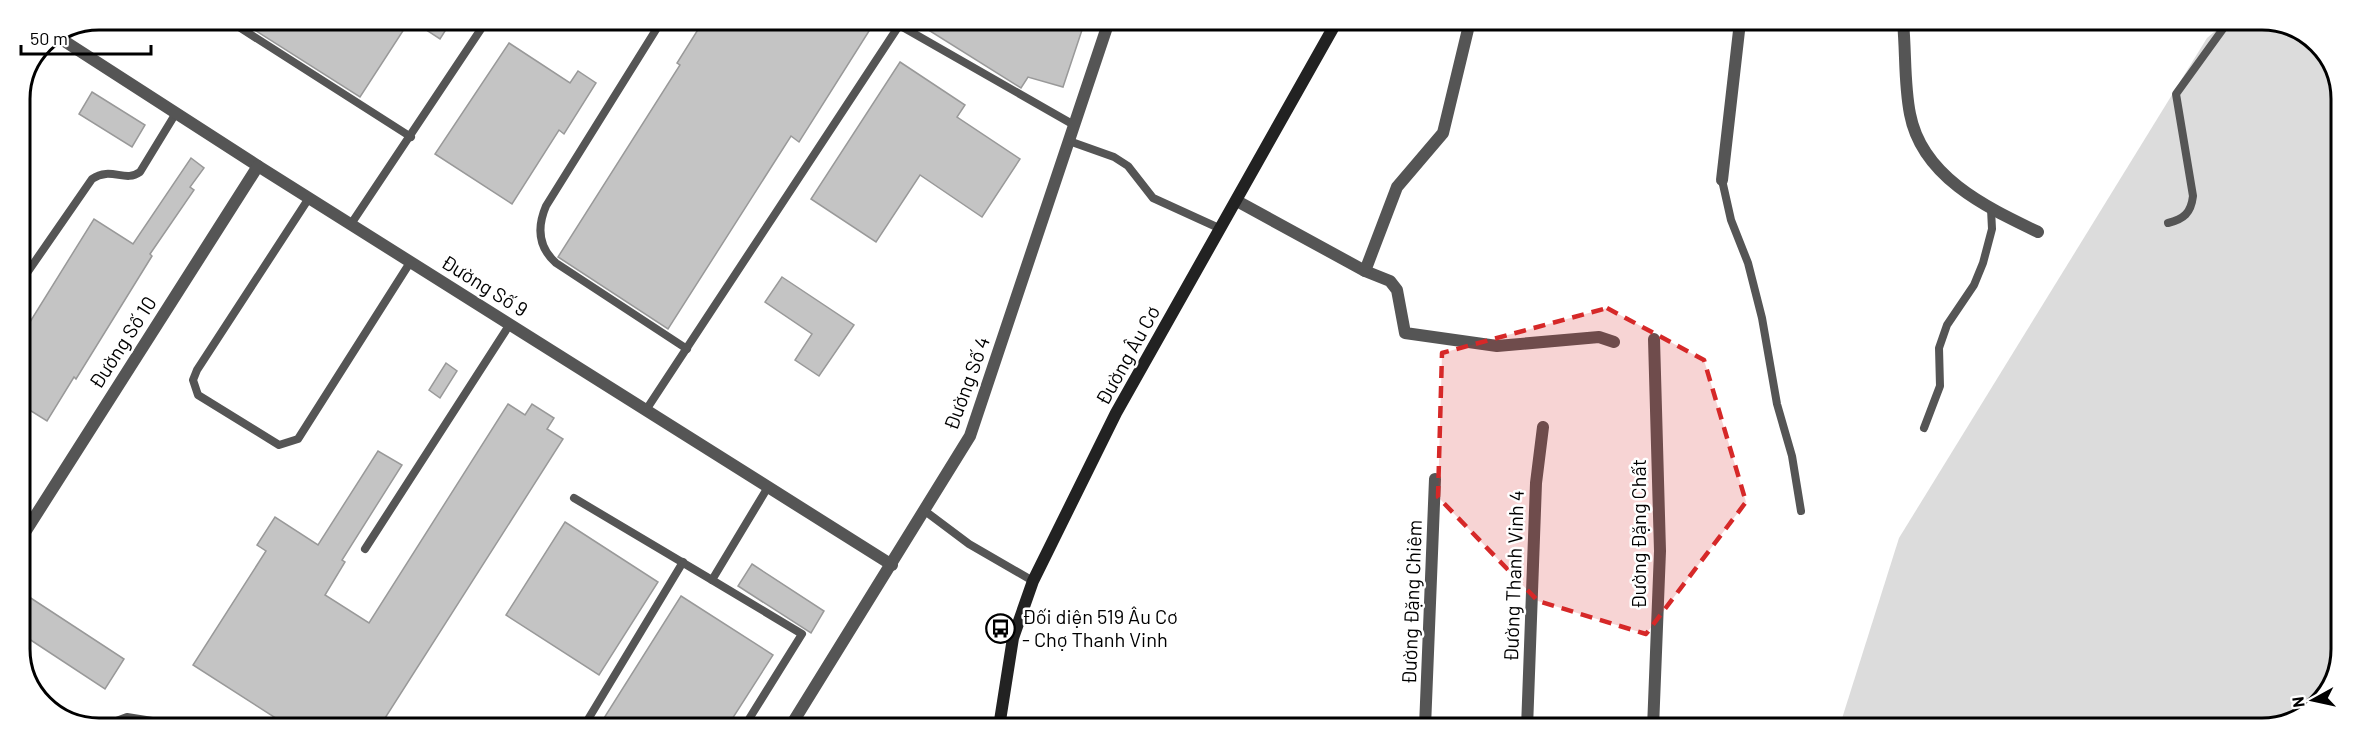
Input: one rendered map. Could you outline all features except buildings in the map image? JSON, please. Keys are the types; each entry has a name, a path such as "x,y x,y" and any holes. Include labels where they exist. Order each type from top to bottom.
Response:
{"main road":[{"name":"Đường Âu Cơ","path":"1000,718 1013,638 1033,581 1116,413 1332,30"}],"street":[{"name":"Đường Số 4","path":"801,718 970,436 1107,30"},
{"path":"1365,271 1397,187 1443,132 1468,30"},
{"path":"1722,180 1739,30"},
{"path":"1904,30 1910,116 1919,140 1939,170 1960,190 1991,209 2038,232"},
{"name":"Đường Số 9","path":"64,40 258,166 892,565"},
{"name":"Đường Số 10","path":"30,524 258,166"},
{"path":"1237,201 1365,271 1390,280 1397,290 1406,333 1497,346 1599,337 1614,342"},
{"name":"Đường Đặng Chất","path":"1653,718 1660,551 1654,339"},
{"name":"Đường Thanh Vinh 4","path":"1527,718 1536,483 1543,427"},
{"name":"Đường Đặng Chiêm","path":"1425,718 1435,479"}],"lane":[{"path":"244,30 411,138"},
{"path":"351,224 411,138 481,30"},
{"path":"656,30 546,206 540,231 544,250 556,263 687,349"},
{"path":"646,410 896,30"},
{"path":"913,30 1074,125"},
{"path":"2168,223 2184,218 2191,209 2193,196 2176,94 2222,30"},
{"path":"30,269 92,179 104,172 128,176 140,172 176,113"},
{"path":"1069,141 1113,157 1128,166 1153,198 1221,229"},
{"path":"1722,180 1731,220 1748,263 1762,318 1777,404 1792,456 1801,511"},
{"path":"309,198 197,370 193,380 198,395 279,445 298,439 411,261"},
{"path":"1924,428 1940,386 1938,348 1947,325 1974,285 1983,263 1992,230 1991,209"},
{"path":"365,549 510,324"},
{"path":"712,580 768,487"},
{"path":"574,498 802,633 750,718"},
{"path":"925,511 969,544 1033,581"},
{"path":"589,718 683,562"}],"highlighted area":[{"path":"1607,308 1704,360 1746,502 1646,634 1538,601 1438,497 1442,353"}],"shaded area":[{"path":"2216,30 2280,32 2308,47 2322,64 2329,81 2331,94 2331,649 2326,676 2311,698 2297,709 2262,718 1842,718 1899,538 2207,38"}],"place":[{"name":"Đối diện 519 Âu Cơ - Chợ Thanh Vinh","path":"1001,628"}]}
